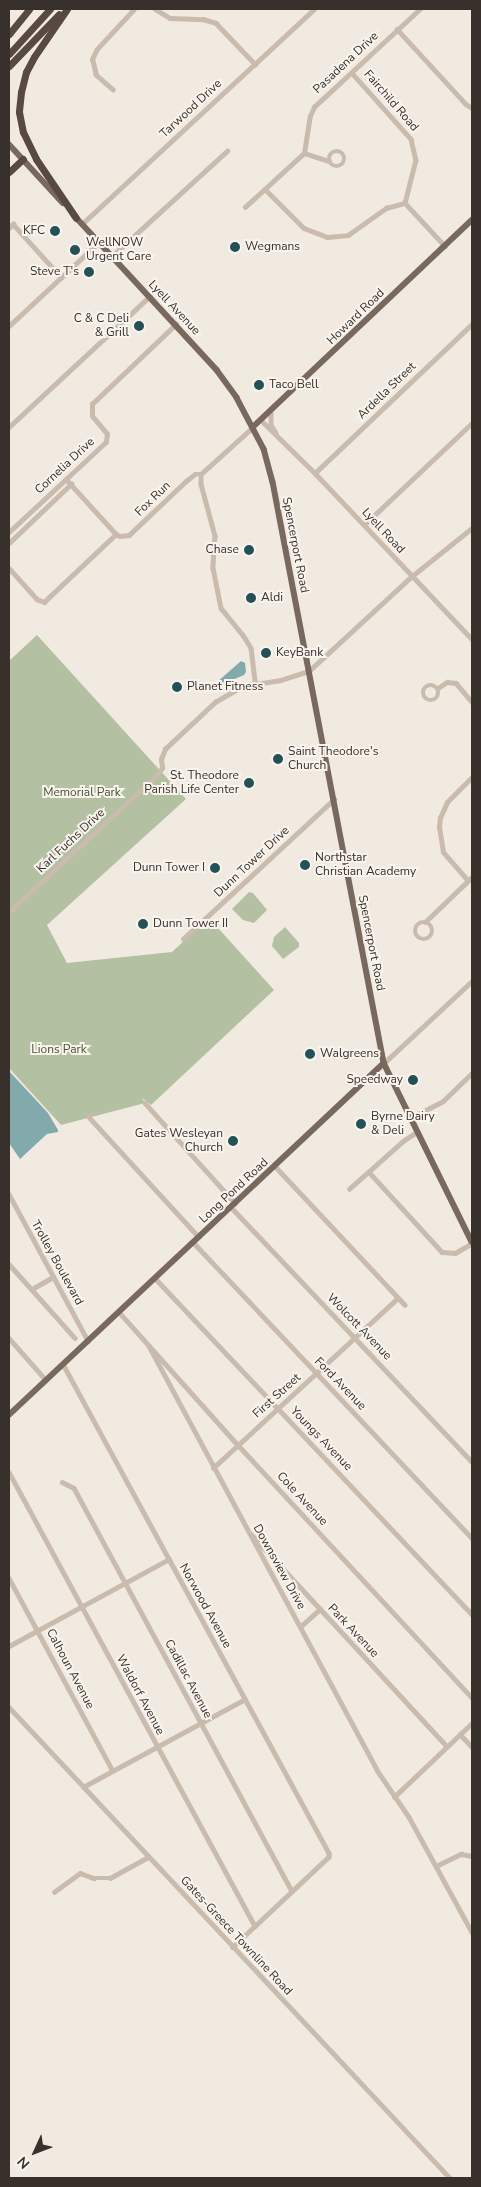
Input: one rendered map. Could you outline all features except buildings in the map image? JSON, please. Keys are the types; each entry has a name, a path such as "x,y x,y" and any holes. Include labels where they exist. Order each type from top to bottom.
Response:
{"highway":[{"path":"9,35 27,9"},
{"path":"9,54 50,9"},
{"path":"9,66 66,9"},
{"path":"66,9 26,72 19,112 23,132 36,159 79,221"},
{"path":"9,172 23,159"}],"main road":[{"name":"Lyell Avenue","path":"9,144 220,374 237,398 253,427"},
{"name":"Howard Road","path":"253,427 472,221"},
{"name":"Spencerport Road","path":"253,427 269,462 274,482 384,1063 472,1242"},
{"name":"Long Pond Road","path":"9,1414 384,1063"}],"street":[{"path":"113,90 96,75 92,59 97,49 134,9"},
{"path":"155,9 170,18 203,19 216,23 254,64"},
{"name":"Tarwood Drive","path":"79,221 314,9"},
{"name":"Pasadena Drive","path":"304,153 311,112 420,9"},
{"path":"397,29 466,104 472,108"},
{"name":"Fairchild Road","path":"352,72 403,128 414,146 416,167 405,203"},
{"path":"112,256 227,151"},
{"path":"245,208 304,153 329,161"},
{"path":"265,189 304,228 327,237 348,235 386,208 405,203 445,246"},
{"path":"9,228 13,224 61,277"},
{"path":"9,326 99,242"},
{"path":"9,427 150,296"},
{"name":"Cornelia Drive","path":"9,532 106,442 107,434 92,416 92,404 176,324"},
{"name":"Ardella Street","path":"315,473 472,324"},
{"name":"Lyell Road","path":"271,411 271,425 278,436"},
{"name":"Lyell Road","path":"261,420 315,473 472,640"},
{"path":"364,525 472,423"},
{"name":"Fox Run","path":"116,534 120,536 128,535 190,477 202,474 253,427"},
{"path":"202,474 201,484 215,536 213,568 221,608 251,648 255,684"},
{"path":"9,568 37,599 44,602 116,534 66,479"},
{"path":"9,542 71,484"},
{"path":"309,671 412,576 472,528"},
{"name":"Karl Fuchs Drive","path":"9,912 159,773 165,749 207,709 228,694 255,684 281,680 309,671"},
{"path":"438,688 447,682 456,683 472,702"},
{"path":"468,881 443,852 439,827 440,818 447,802 472,777"},
{"name":"Dunn Tower Drive","path":"183,939 334,799"},
{"path":"425,922 472,877"},
{"name":"Long Pond Road","path":"384,1063 472,981"},
{"path":"410,1118 442,1101 472,1073"},
{"name":"Wolcott Avenue","path":"145,1103 233,1205 472,1462"},
{"path":"88,1116 199,1237"},
{"path":"349,1189 403,1141 417,1132"},
{"path":"275,1166 405,1305"},
{"path":"369,1172 442,1252 455,1252 472,1242"},
{"name":"Trolley Boulevard","path":"9,1194 88,1341"},
{"name":"Ford Avenue","path":"194,1242 472,1538"},
{"path":"9,1264 75,1338"},
{"path":"32,1289 53,1276"},
{"name":"Youngs Avenue","path":"156,1278 472,1614"},
{"name":"First Street","path":"213,1468 398,1298"},
{"name":"Cole Avenue","path":"119,1312 238,1445 472,1698"},
{"path":"9,1338 46,1380"},
{"name":"Downsview Drive","path":"149,1346 300,1627 394,1797 409,1817 472,1932"},
{"name":"Norwood Avenue","path":"63,1364 329,1853 329,1857 292,1891"},
{"name":"Waldorf Avenue","path":"9,1472 254,1926"},
{"name":"Cadillac Avenue","path":"62,1482 74,1488 292,1891"},
{"name":"Park Avenue","path":"246,1528 447,1746"},
{"path":"9,1646 168,1559"},
{"name":"Calhoun Avenue","path":"9,1578 113,1770"},
{"path":"300,1627 320,1609"},
{"path":"83,1787 245,1699"},
{"name":"Gates-Greece Townline Road","path":"9,1708 450,2178"},
{"path":"394,1797 472,1723"},
{"path":"460,1734 472,1747"},
{"path":"436,1866 461,1854 472,1856"},
{"path":"54,1892 80,1873 94,1878 110,1878 148,1857"},
{"path":"232,1947 292,1891"}],"green space":[{"path":"37,635 186,799 47,925 67,963 172,952 209,918 274,990 151,1105 142,1098 145,1103 61,1125 9,1068 9,661"},
{"path":"249,892 253,893 267,910 254,923 243,920 232,909"},
{"path":"285,927 299,943 299,947 283,959 272,946 274,937"}],"water":[{"path":"241,661 245,663 246,672 244,675 208,690"},
{"path":"9,1071 48,1113 58,1130 58,1132 47,1134 20,1159 9,1143"}],"place":[{"name":"KFC","path":"55,231"},
{"name":"Wegmans","path":"235,247"},
{"name":"WellNOW Urgent Care","path":"75,250"},
{"name":"Steve T's","path":"89,272"},
{"name":"C & C Deli & Grill","path":"139,326"},
{"name":"Taco Bell","path":"259,385"},
{"name":"Chase","path":"249,550"},
{"name":"Aldi","path":"251,598"},
{"name":"KeyBank","path":"266,653"},
{"name":"Planet Fitness","path":"177,687"},
{"name":"Saint Theodore's Church","path":"278,759"},
{"name":"St. Theodore Parish Life Center","path":"249,783"},
{"name":"Northstar Christian Academy","path":"305,865"},
{"name":"Dunn Tower I","path":"215,868"},
{"name":"Dunn Tower II","path":"143,924"},
{"name":"Walgreens","path":"310,1054"},
{"name":"Speedway","path":"413,1080"},
{"name":"Byrne Dairy & Deli","path":"361,1124"},
{"name":"Gates Wesleyan Church","path":"233,1141"}],"park label":[{"name":"Memorial Park","path":"82,793"},
{"name":"Lions Park","path":"59,1050"}]}
